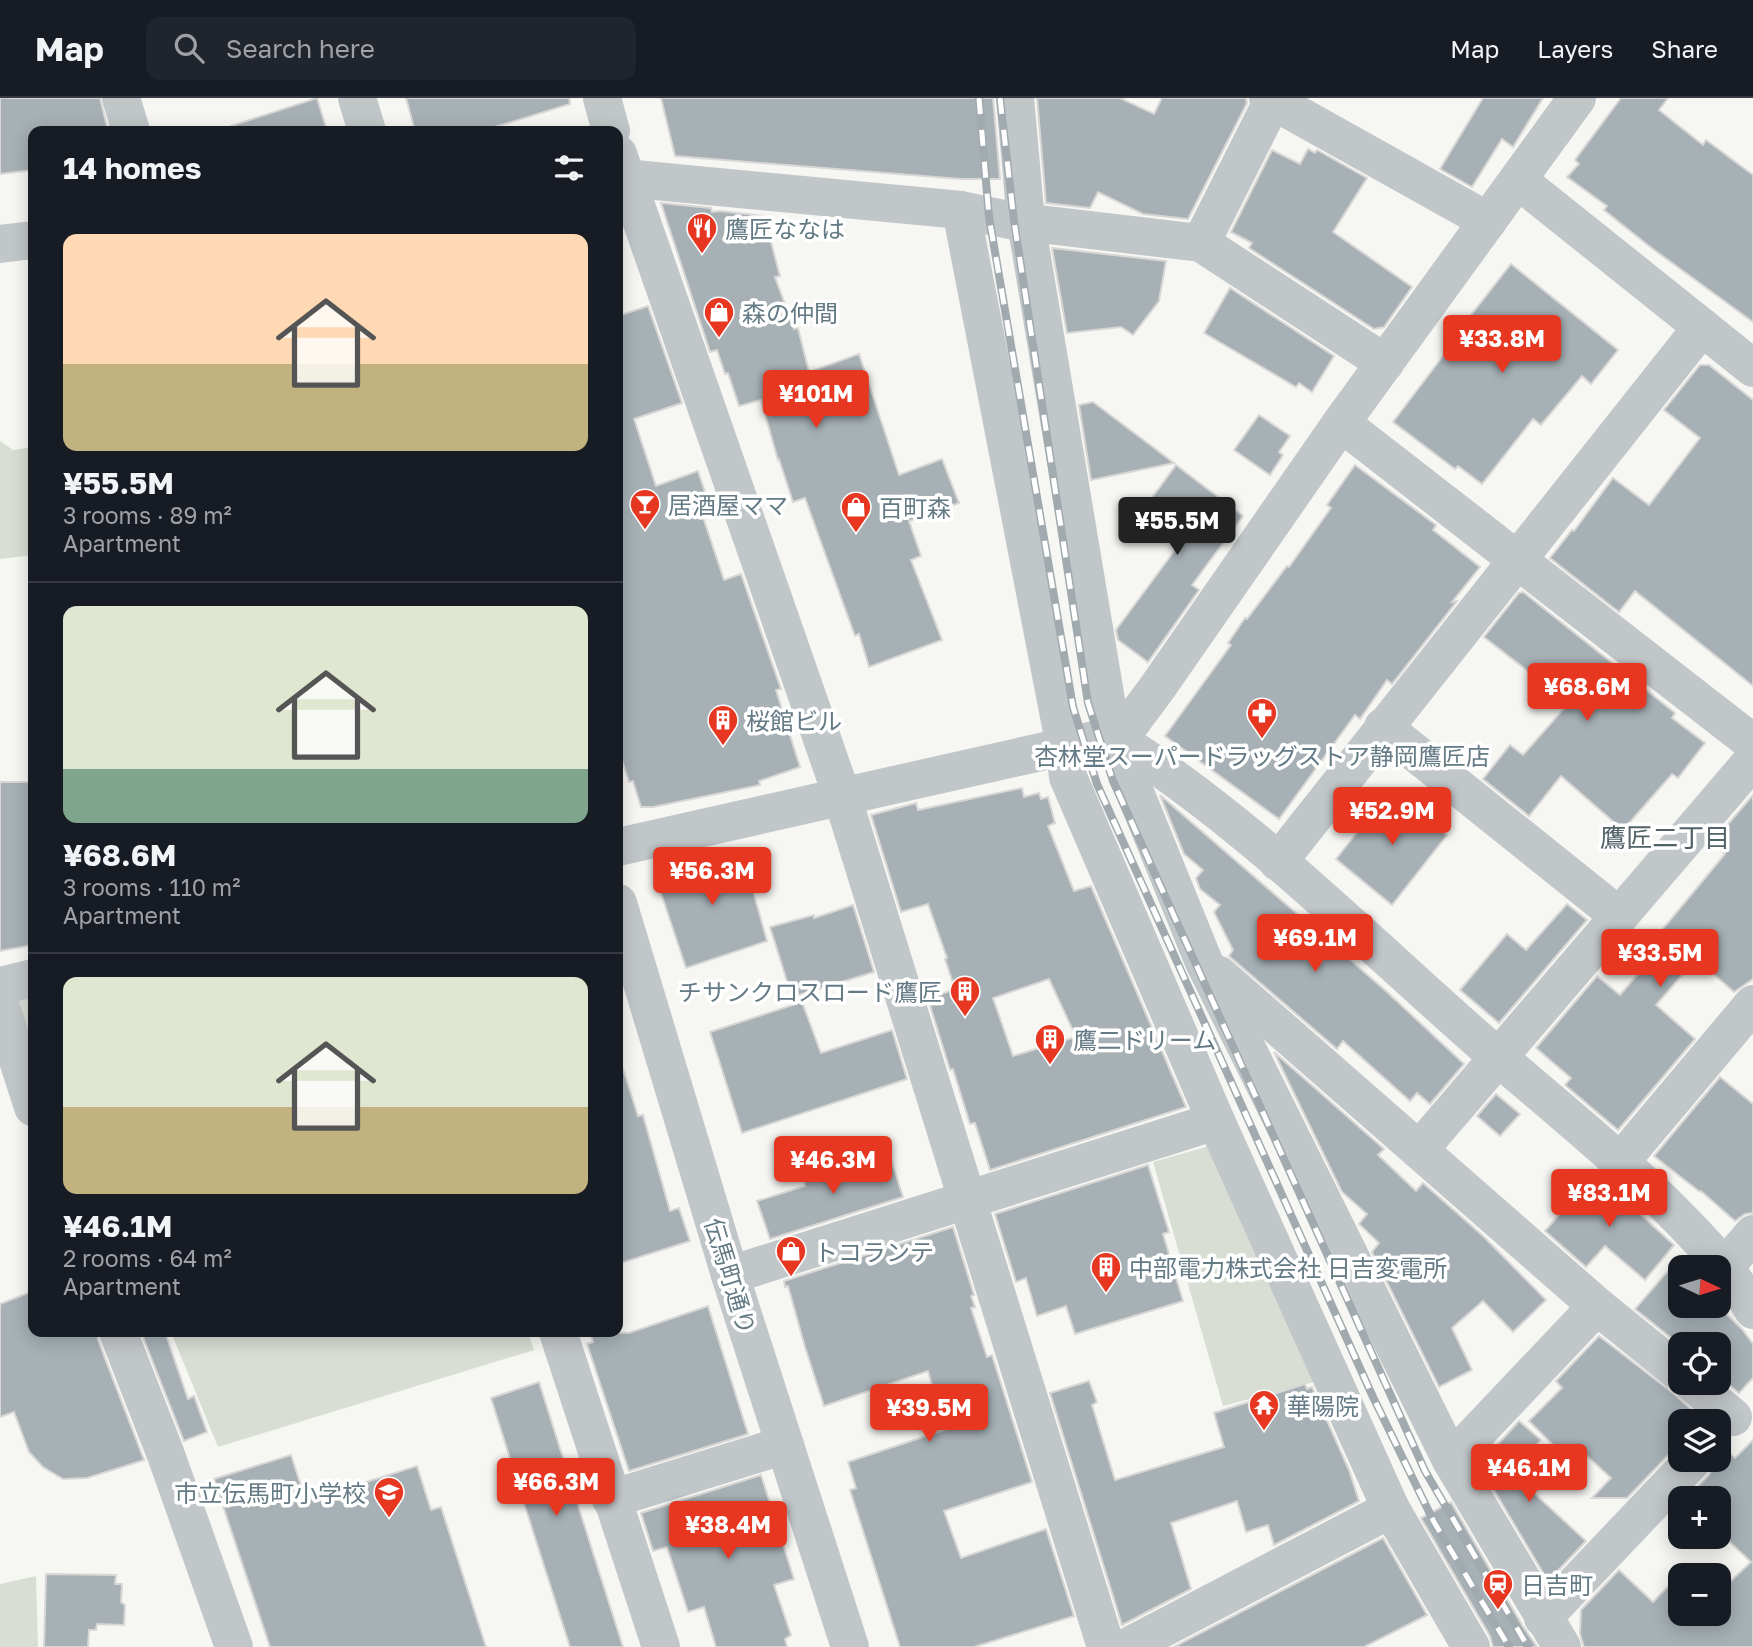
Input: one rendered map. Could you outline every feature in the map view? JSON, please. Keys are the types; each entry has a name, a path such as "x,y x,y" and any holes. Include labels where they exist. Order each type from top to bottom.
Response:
{"street":[{"path":"121,98 129,126"},
{"path":"357,98 365,126"},
{"path":"1015,98 1026,222 1112,736 1204,962 1451,1460 1553,1632 1683,1472"},
{"path":"623,846 1112,736 1131,723 1341,423 1577,98"},
{"path":"1200,243 1272,99 1488,221"},
{"path":"623,139 989,217 1200,243 1385,363"},
{"path":"623,173 842,796 1106,1647"},
{"path":"1518,180 1753,368"},
{"path":"961,209 1065,747 1068,778 1216,1121 1391,1509 1471,1647"},
{"path":"0,244 28,241"},
{"path":"1278,862 1702,327"},
{"path":"1341,423 1753,743"},
{"path":"1383,727 1619,916"},
{"path":"1112,736 1159,765 1278,862 1498,1057 1621,1161 1693,1231 1714,1255"},
{"path":"1419,1150 1753,760"},
{"name":"伝馬町通り","path":"623,920 730,1275 850,1647"},
{"path":"1204,962 1597,1306 1668,1363"},
{"path":"14,991 28,1076"},
{"path":"1621,1161 1753,1004"},
{"path":"730,1275 1216,1121"},
{"path":"1731,1259 1753,1234"},
{"path":"1731,1276 1753,1310"},
{"path":"1451,1460 1597,1306"},
{"path":"120,1337 166,1455 229,1646"},
{"path":"560,1337 661,1647"},
{"path":"1708,1395 1735,1415"},
{"path":"611,1499 785,1445"},
{"path":"1127,1647 1391,1509"}],"shaded area":[{"path":"0,441 13,450 28,448 28,556 0,559"},
{"path":"28,980 28,1069 0,986"},
{"path":"1209,1146 1314,1382 1223,1406 1153,1162"},
{"path":"173,1337 530,1337 534,1350 218,1447"},
{"path":"36,1576 38,1647 0,1647 0,1584"}],"building":[{"path":"0,98 100,98 107,126 28,126 28,171 0,174"},
{"path":"317,98 325,126 231,126"},
{"path":"406,98 569,98 570,104 498,126 414,126"},
{"path":"661,98 993,98 1000,179 961,179 675,156"},
{"path":"1037,98 1120,98 1154,114 1162,98 1246,98 1247,103 1188,219 1143,214 1098,192 1090,208 1046,203"},
{"path":"1483,98 1543,98 1513,147 1502,139 1472,187 1440,169"},
{"path":"1621,98 1668,98 1659,110 1703,145 1706,140 1753,175 1753,322 1649,246 1604,210 1607,206 1567,177 1579,164 1575,160"},
{"path":"1308,149 1315,153 1317,150 1367,178 1333,232 1412,287 1384,327 1374,329 1249,248 1252,243 1231,232 1272,150 1300,164"},
{"path":"661,203 711,208 712,212 764,216 780,276 775,277 794,329 798,328 809,372 859,354 899,475 942,459 959,503 909,521 921,556 911,560 942,640 869,667 859,634 855,636 805,498 793,502 761,400 739,406 717,350 710,352"},
{"path":"1052,248 1166,261 1159,301 1133,335 1121,327 1067,333"},
{"path":"1511,264 1618,350 1591,384 1582,376 1541,425 1533,419 1482,484 1458,466 1455,469 1393,422 1452,344 1450,342"},
{"path":"1230,288 1334,356 1312,392 1299,383 1296,387 1204,333"},
{"path":"648,306 682,403 634,419 656,486 698,471 706,495 697,499 724,580 741,574 781,689 776,690 800,767 759,781 760,785 653,807 641,807 633,781 629,782 623,763 623,314"},
{"path":"1700,365 1709,365 1753,400 1753,686 1635,591 1619,612 1550,558 1572,530 1574,531 1613,478 1649,505 1700,438 1664,410"},
{"path":"1093,402 1174,463 1091,480 1079,405"},
{"path":"1259,415 1290,436 1279,452 1283,455 1270,475 1234,450"},
{"path":"1176,465 1243,516 1192,585 1199,590 1148,662 1118,640 1116,630 1178,546 1138,517"},
{"path":"1355,465 1436,525 1433,530 1480,567 1392,684 1387,680 1360,719 1355,715 1279,819 1165,736 1231,645 1228,643 1245,618 1247,619 1287,566 1289,567 1331,508 1327,505"},
{"path":"1523,592 1675,713 1672,718 1705,743 1678,778 1672,774 1623,830 1561,776 1529,816 1483,779 1510,745 1523,755 1569,703 1484,637 1519,593"},
{"path":"0,782 28,782 28,946 0,951"},
{"path":"1022,788 1024,797 1039,793 1041,799 1048,797 1055,823 1048,826 1074,891 1091,886 1186,1107 990,1170 975,1123 970,1124 953,1069 950,1070 928,999 955,989 945,959 947,958 928,904 901,912 871,815 916,803 918,810","holes":["1049,979 1076,1037 1013,1056 993,998"]},
{"path":"1391,790 1447,835 1392,905 1336,859"},
{"path":"1160,795 1386,991 1464,1064 1430,1104 1417,1093 1410,1101 1343,1041 1337,1049 1229,956 1233,950 1214,912 1220,905 1200,889 1196,878 1203,870 1184,854"},
{"path":"1753,795 1753,979 1734,992 1696,959 1656,1005 1695,1039 1618,1130 1565,1085 1571,1078 1536,1048 1597,976 1620,995 1670,937 1662,930 1725,854 1712,843"},
{"path":"741,848 767,941 686,968 661,893 664,875 676,865"},
{"path":"1567,904 1587,920 1499,1023 1460,990 1507,934 1526,950"},
{"path":"853,905 874,972 792,997 770,927 814,915 814,918"},
{"path":"802,1002 821,1053 892,1030 907,1079 742,1133 710,1032"},
{"path":"1274,1052 1384,1149 1378,1155 1416,1191 1423,1183 1483,1236 1546,1300 1513,1332 1483,1301 1452,1328 1472,1370 1439,1387 1372,1252 1379,1243 1359,1224 1367,1214 1342,1192"},
{"path":"623,1069 638,1116 643,1115 670,1211 679,1208 690,1241 623,1262"},
{"path":"1720,1077 1753,1104 1753,1213 1745,1214 1735,1221 1701,1191 1654,1156"},
{"path":"1496,1094 1520,1114 1500,1136 1477,1116"},
{"path":"887,1147 903,1197 770,1239 757,1201 805,1186 804,1182 864,1163 861,1155"},
{"path":"1148,1165 1169,1232 1163,1234 1183,1301 1075,1334 1066,1306 1037,1316 1026,1278 1016,1282 995,1214"},
{"path":"1595,1173 1674,1245 1645,1280 1605,1246 1586,1267 1545,1231"},
{"path":"953,1227 974,1295 971,1296 975,1307 971,1308 987,1357 992,1355 1032,1482 944,1511 961,1558 1046,1529 1074,1616 974,1647 900,1647 850,1490 856,1488 848,1462 944,1430 928,1371 824,1406 788,1286 785,1287 784,1281"},
{"path":"1668,1271 1668,1318 1731,1318 1753,1344 1753,1378 1739,1393 1731,1387 1731,1332 1668,1332 1668,1335 1635,1309"},
{"path":"28,1293 28,1337 98,1337 144,1460 87,1478 63,1479 43,1467 29,1452 14,1412 0,1417 0,1304"},
{"path":"708,1306 748,1434 629,1471 587,1344 593,1342 592,1337 623,1337 623,1333"},
{"path":"1599,1336 1668,1389 1668,1395 1675,1395 1691,1409 1668,1409 1668,1455 1627,1498 1592,1498 1611,1478 1575,1445 1564,1456 1529,1421 1562,1388 1556,1381"},
{"path":"143,1337 167,1337 188,1399 194,1396 207,1432 184,1441"},
{"path":"1089,1381 1097,1402 1092,1405 1115,1480 1224,1447 1214,1413 1305,1384 1307,1389 1312,1387 1349,1470 1359,1501 1274,1545 1268,1525 1246,1532 1237,1501 1171,1523 1191,1589 1122,1625 1050,1393"},
{"path":"539,1382 623,1647 570,1647 523,1500 491,1398"},
{"path":"1519,1421 1541,1440 1511,1472 1586,1541 1548,1581 1479,1465"},
{"path":"1753,1440 1753,1647 1584,1647 1580,1634 1581,1610 1619,1570 1653,1602 1668,1586 1668,1626 1731,1626 1731,1581 1751,1562 1731,1543 1731,1486 1698,1486 1711,1472 1731,1472 1731,1454 1735,1458"},
{"path":"291,1455 306,1501 417,1466 431,1510 441,1507 486,1647 270,1647 214,1479"},
{"path":"761,1475 794,1579 774,1585 791,1635 785,1639 787,1647 716,1647 704,1607 688,1612 667,1547 653,1551 641,1513"},
{"path":"1451,1502 1537,1647 1493,1647 1490,1636 1421,1518"},
{"path":"1383,1538 1427,1615 1364,1647 1174,1647"},
{"path":"46,1574 116,1575 115,1584 122,1584 124,1625 97,1624 96,1630 89,1630 88,1647 44,1647"}],"railway":[{"path":"979,98 989,217 1073,707 1097,784 1373,1397 1434,1522 1509,1647"},
{"path":"1000,98 1014,221 1088,703 1113,781 1425,1471 1528,1647"}],"place":[{"name":"鷹匠ななは","path":"702,255"},
{"name":"森の仲間","path":"719,339"},
{"name":"居酒屋ママ","path":"645,531"},
{"name":"百町森","path":"856,534"},
{"name":"杏林堂スーパードラッグストア静岡鷹匠店","path":"1262,740"},
{"name":"桜館ビル","path":"723,747"},
{"name":"チサンクロスロード鷹匠","path":"965,1018"},
{"name":"鷹二ドリーム","path":"1050,1066"},
{"name":"トコランテ","path":"791,1278"},
{"name":"中部電力株式会社 日吉変電所","path":"1106,1294"},
{"name":"華陽院","path":"1264,1432"},
{"name":"市立伝馬町小学校","path":"389,1519"},
{"name":"日吉町","path":"1498,1611"}],"district":[{"name":"鷹匠二丁目","path":"1665,837"}]}
